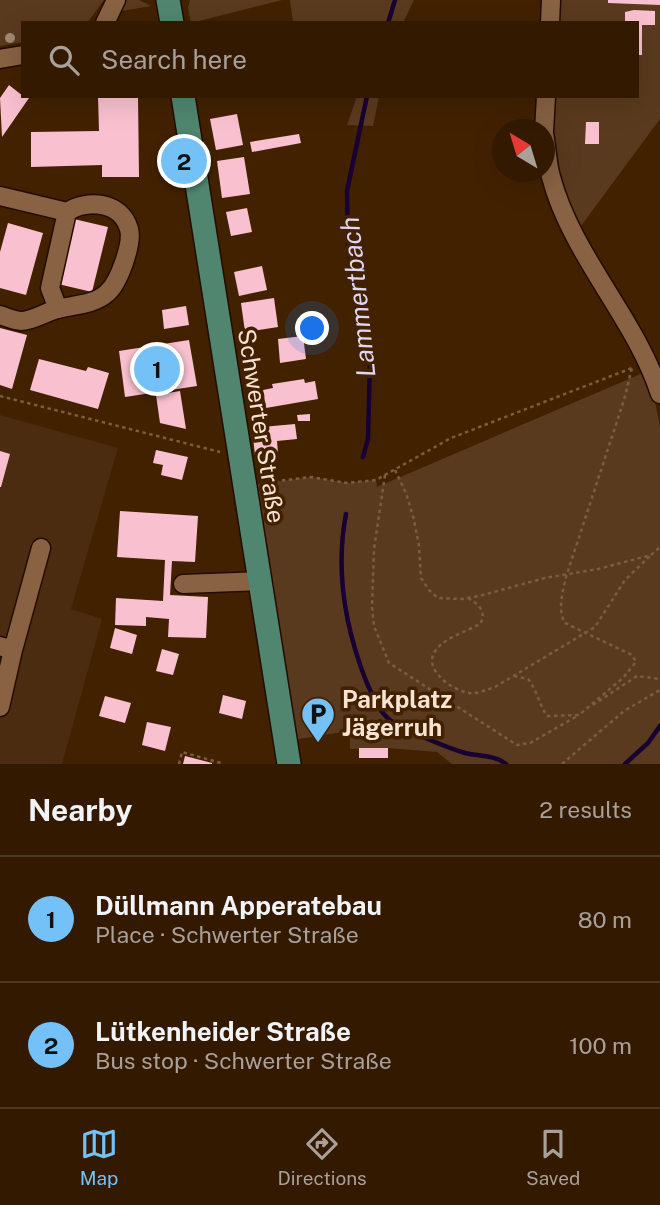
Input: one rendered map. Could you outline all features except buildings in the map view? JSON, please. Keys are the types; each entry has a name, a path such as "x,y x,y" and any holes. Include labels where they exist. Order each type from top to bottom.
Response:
{"main road":[{"path":"168,0 172,21"},
{"name":"Schwerter Straße","path":"183,98 289,764"}],"street":[{"path":"106,21 116,0"},
{"path":"550,21 551,0"},
{"path":"0,60 21,55"},
{"path":"545,119 546,98"},
{"path":"553,182 563,210 640,365 660,394"},
{"path":"0,196 67,212"},
{"path":"0,316 21,321 58,309 86,304 106,295 119,279 130,232 124,218 102,204 89,203 76,206 67,212 50,289 58,309"},
{"path":"0,707 6,648 41,548"},
{"path":"183,584 260,582"}],"path":[{"path":"244,486 311,477 361,483 395,470 451,438 640,365"},
{"path":"514,676 528,679 547,716 579,715 622,678 636,662 632,655 565,623 562,618 567,573 624,400 640,365"},
{"path":"0,396 238,456"},
{"path":"395,470 414,520 421,578 438,598 468,598 651,555"},
{"path":"385,475 374,549 372,607 374,626 389,663 516,745 530,743 579,715 602,697 637,676 660,678"},
{"path":"468,598 482,610 483,619 480,624 438,648 432,656 434,669 453,688 467,693 482,692 595,627 625,580 660,547"},
{"path":"562,764 624,711 660,690"},
{"path":"179,764 182,752 221,762"}],"shaded area":[{"path":"0,0 104,0 88,21 21,21 21,42 0,46"},
{"path":"126,0 139,0 151,6 121,11"},
{"path":"190,0 282,0 199,21 191,21 188,8"},
{"path":"290,0 414,0 404,21 293,21"},
{"path":"551,0 660,0 660,119 575,234 563,210 555,156 555,119 549,119 546,98 639,98 639,21 550,21"},
{"path":"356,98 379,98 373,126 347,125"},
{"path":"643,373 653,391 660,427 660,764 452,764 437,752 388,748 350,749 350,731 285,741 244,486 311,477 347,483 376,480 377,487"},
{"path":"0,415 118,448 71,609 102,619 62,764 0,764"}],"waterway":[{"name":"Lammertbach","path":"389,21 395,0"},
{"name":"Lammertbach","path":"363,457 368,439 370,361 348,248 347,191 367,98"},
{"name":"Lammertbach","path":"346,514 342,557 344,599 352,640 366,681 378,705 390,720 421,736 465,753 492,757 506,764"},
{"path":"625,764 648,743 660,726"}],"place":[{"name":"Lütkenheider Straße","path":"184,161"},
{"name":"Düllmann Apperatebau","path":"157,369"},
{"name":"Parkplatz Jägerruh","path":"318,744"}]}
